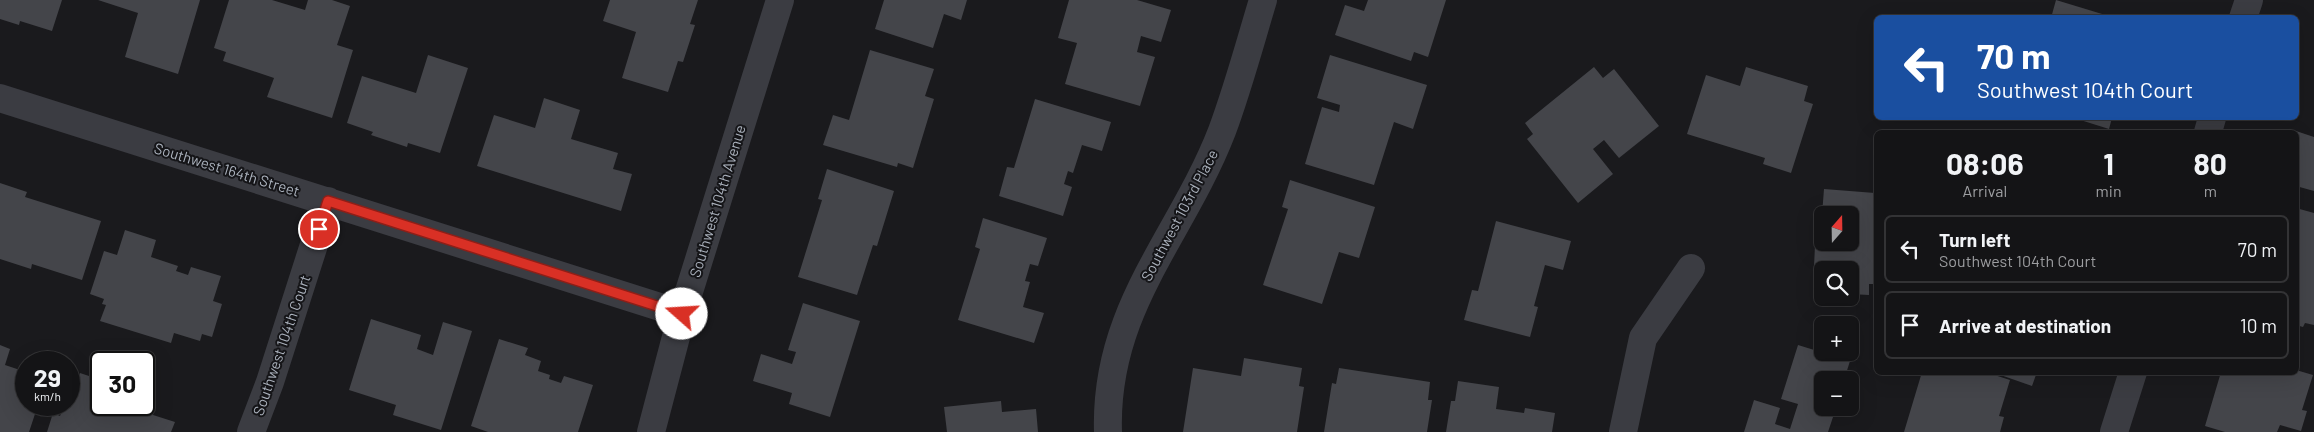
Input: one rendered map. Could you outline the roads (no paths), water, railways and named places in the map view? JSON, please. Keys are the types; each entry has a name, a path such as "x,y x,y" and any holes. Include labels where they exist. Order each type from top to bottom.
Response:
{"street":[{"name":"Southwest 104th Avenue","path":"651,432 682,314 780,0"},
{"name":"Southwest 103rd Place","path":"1108,432 1109,386 1113,364 1125,326 1146,277 1198,181 1222,131 1263,0"},
{"path":"2244,15 2249,0"},
{"name":"Southwest 164th Street","path":"0,98 682,314"},
{"name":"Southwest 104th Court","path":"251,432 270,382 328,201"},
{"path":"1623,432 1643,338 1691,268"},
{"path":"2114,432 2132,375"}]}
